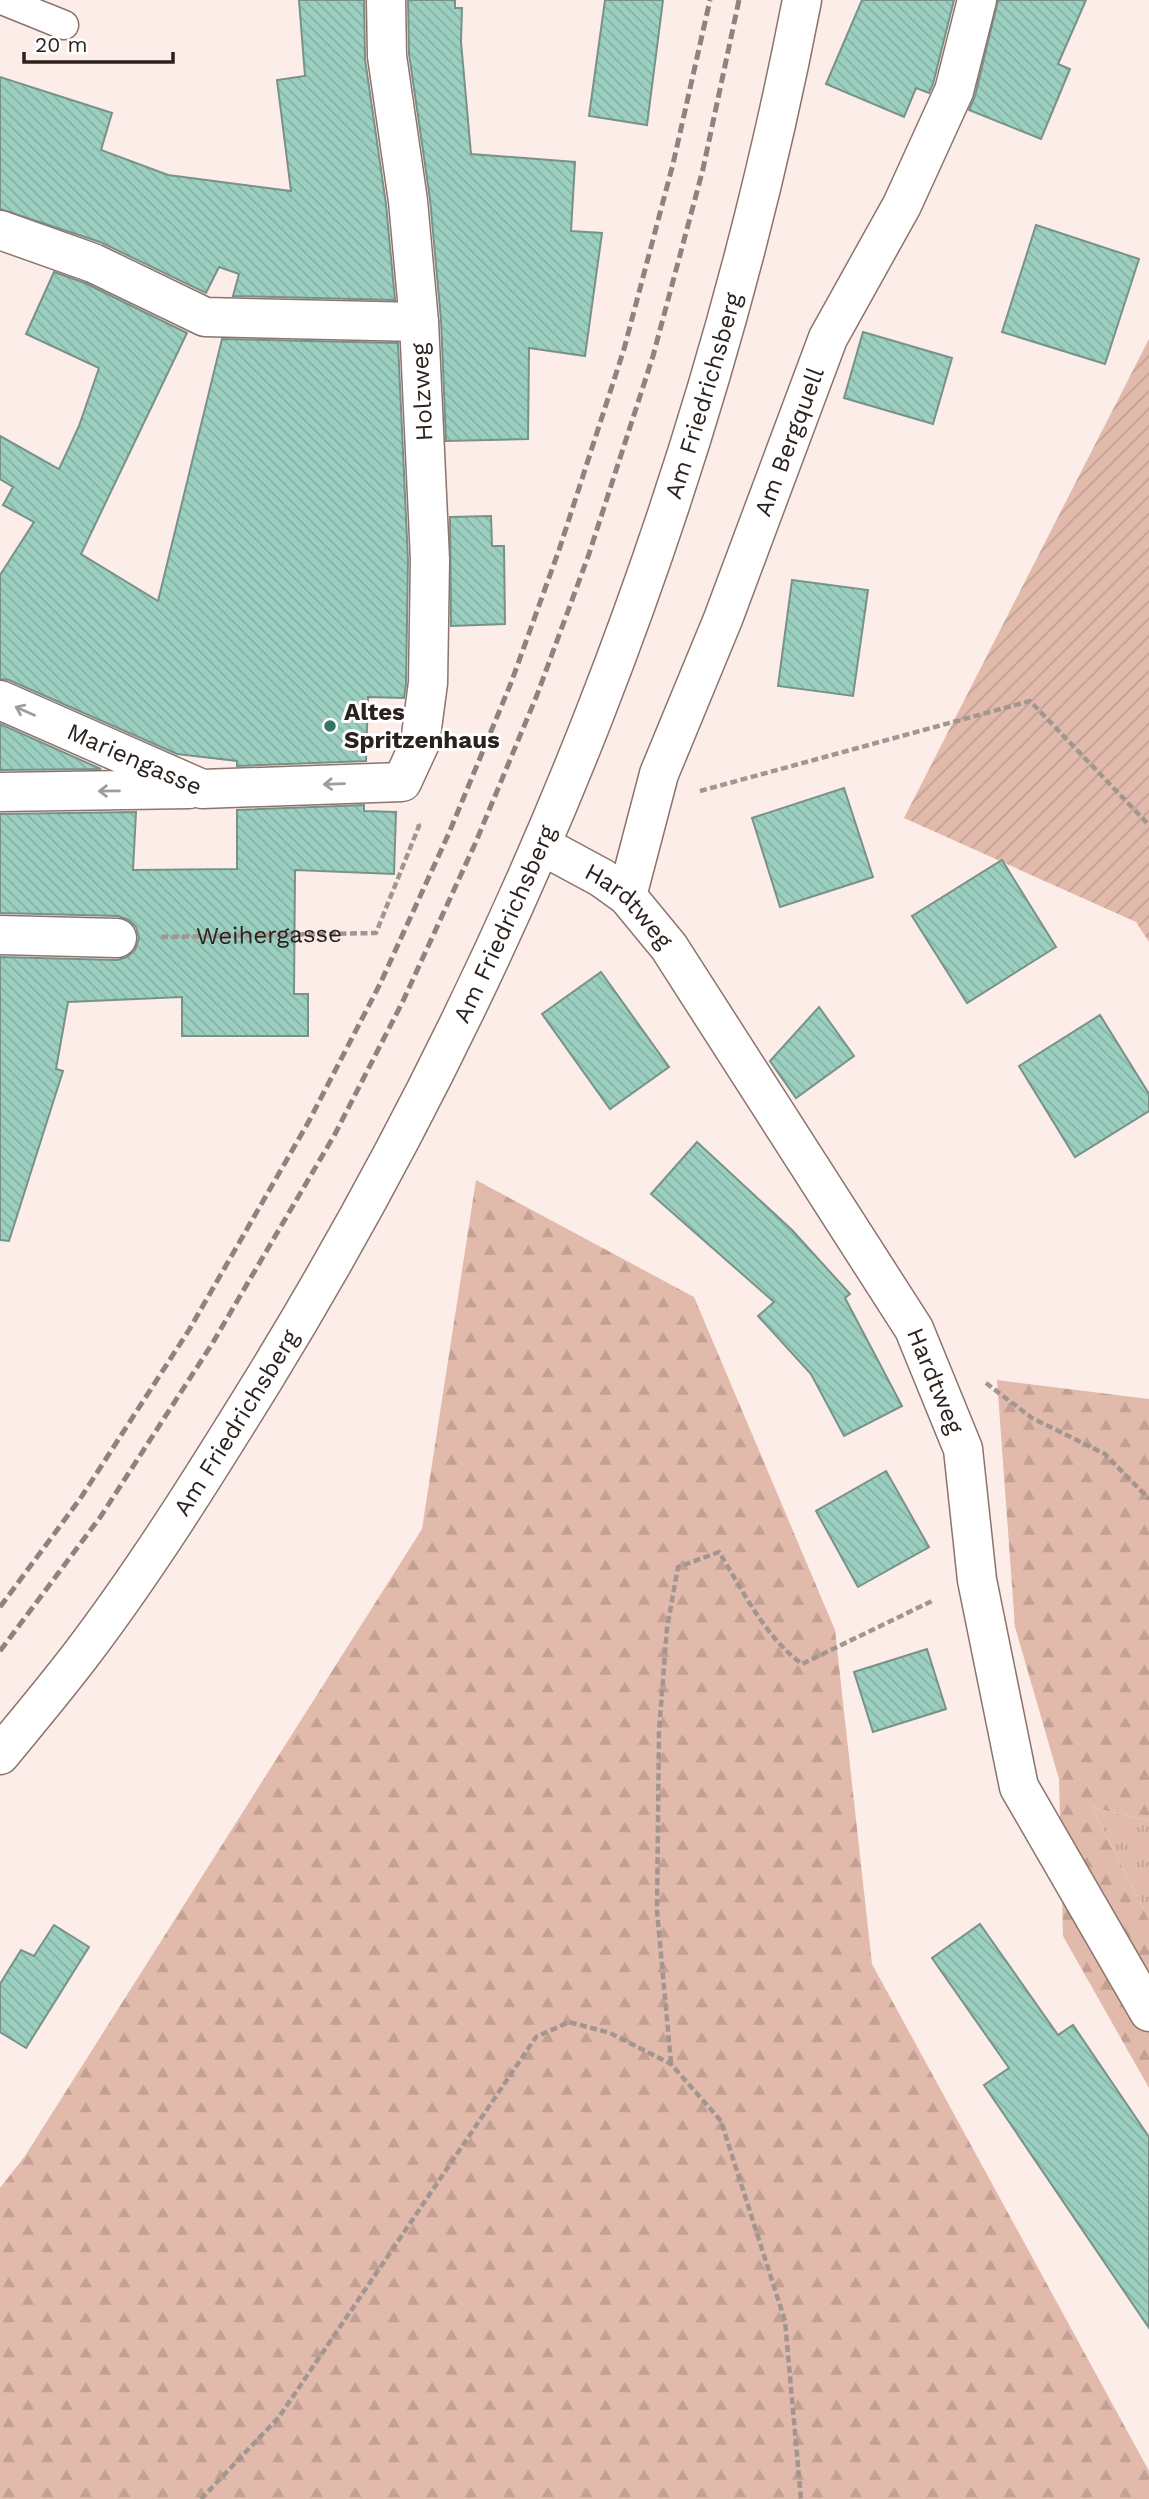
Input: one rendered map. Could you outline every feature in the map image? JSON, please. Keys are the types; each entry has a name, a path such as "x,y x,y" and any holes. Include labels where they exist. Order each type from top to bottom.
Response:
{"street":[{"name":"Holzweg","path":"386,0 387,56 408,201 419,322 430,560 428,683 420,743 402,782"},
{"name":"Am Friedrichsberg","path":"0,1755 81,1655 200,1483 328,1275 420,1104 494,953 618,657 673,498 734,296 780,116 802,0"},
{"name":"Am Bergquell","path":"627,896 659,774 723,619 828,338 902,205 954,91 977,0"},
{"path":"0,230 93,263 205,317 419,322"},
{"name":"Mariengasse","path":"0,700 202,789 402,782"},
{"path":"0,792 202,789"},
{"name":"Hardtweg","path":"541,845 602,878 627,896 669,947 914,1329 963,1448 977,1580 1019,1787 1149,2012"},
{"path":"0,935 117,938"}],"lane":[{"path":"2,0 64,25"}],"path":[{"path":"651,804 1030,701 1149,825"},
{"name":"Weihergasse","path":"117,938 376,933 419,826 402,782"},
{"path":"978,1377 1032,1418 1105,1454 1149,1499"},
{"path":"671,2064 657,1911 659,1731 667,1628 678,1567 719,1552 759,1616 789,1654 802,1664 977,1580"},
{"path":"201,2499 279,2417 536,2037 569,2022 610,2033 671,2064 721,2121 785,2321 801,2499"}],"green space":[{"path":"1149,339 1149,942 1136,922 904,818"},
{"path":"476,1180 694,1297 835,1630 872,1964 1149,2471 1149,2499 0,2499 0,2188 25,2156 422,1529"},
{"path":"997,1380 1149,1399 1149,1821 1092,1807 1149,1920 1149,2088 1063,1936 1059,1779 1015,1627"},
{"path":"1092,1807 1149,1821 1149,1920"}],"building":[{"path":"299,0 364,0 365,59 386,204 395,300 233,296 239,274 219,267 206,293 100,242 0,209 0,77 112,113 101,150 168,175 291,191 277,80 305,76"},
{"path":"408,0 455,0 455,8 462,8 461,42 471,154 575,162 571,231 602,233 585,356 529,348 528,439 446,441 441,320 430,199 409,54"},
{"path":"605,0 663,0 647,125 589,116"},
{"path":"862,0 954,0 933,84 929,93 916,88 904,117 826,84"},
{"path":"998,0 1086,0 1058,64 1070,69 1041,139 969,110 975,96"},
{"path":"1036,225 1139,259 1105,364 1002,332"},
{"path":"54,272 85,283 187,333 81,554 158,601 222,339 398,343 408,560 406,684 404,698 368,697 366,761 237,766 237,761 177,754 9,680 0,679 0,575 34,522 3,505 13,487 0,479 0,436 59,469 79,426 99,368 26,334"},
{"path":"863,332 952,358 933,424 844,398"},
{"path":"491,516 492,546 504,546 505,624 451,626 450,517"},
{"path":"792,580 868,590 853,696 778,686"},
{"path":"0,724 101,769 0,770"},
{"path":"844,788 873,877 780,907 752,818"},
{"path":"364,805 364,811 396,812 394,874 295,870 294,994 308,994 308,1036 182,1036 182,997 68,1002 56,1069 63,1071 9,1241 0,1240 0,957 117,960 127,957 135,950 139,938 136,927 129,920 118,916 0,913 0,814 136,812 133,870 237,869 237,810"},
{"path":"1002,860 1056,947 967,1003 912,916"},
{"path":"601,972 669,1067 610,1109 542,1014"},
{"path":"819,1007 854,1056 796,1098 770,1061"},
{"path":"1100,1015 1149,1094 1149,1111 1075,1157 1019,1066"},
{"path":"697,1142 792,1230 850,1294 845,1298 902,1406 844,1436 811,1374 758,1316 774,1302 651,1194"},
{"path":"886,1471 929,1547 858,1587 816,1511"},
{"path":"927,1649 946,1709 873,1732 854,1672"},
{"path":"980,1924 1058,2035 1073,2025 1149,2137 1149,2328 984,2085 1009,2068 932,1958"},
{"path":"54,1925 89,1947 26,2048 0,2032 0,1984 21,1950 34,1956"}],"railway":[{"path":"0,1607 80,1499 189,1330 309,1121 380,984 449,833 511,683 559,550 624,349 673,164 710,0"},
{"path":"0,1651 101,1516 212,1344 335,1134 403,1001 475,844 537,695 589,554 653,356 703,169 739,0"}],"place":[{"name":"Altes Spritzenhaus","path":"330,726"}]}
